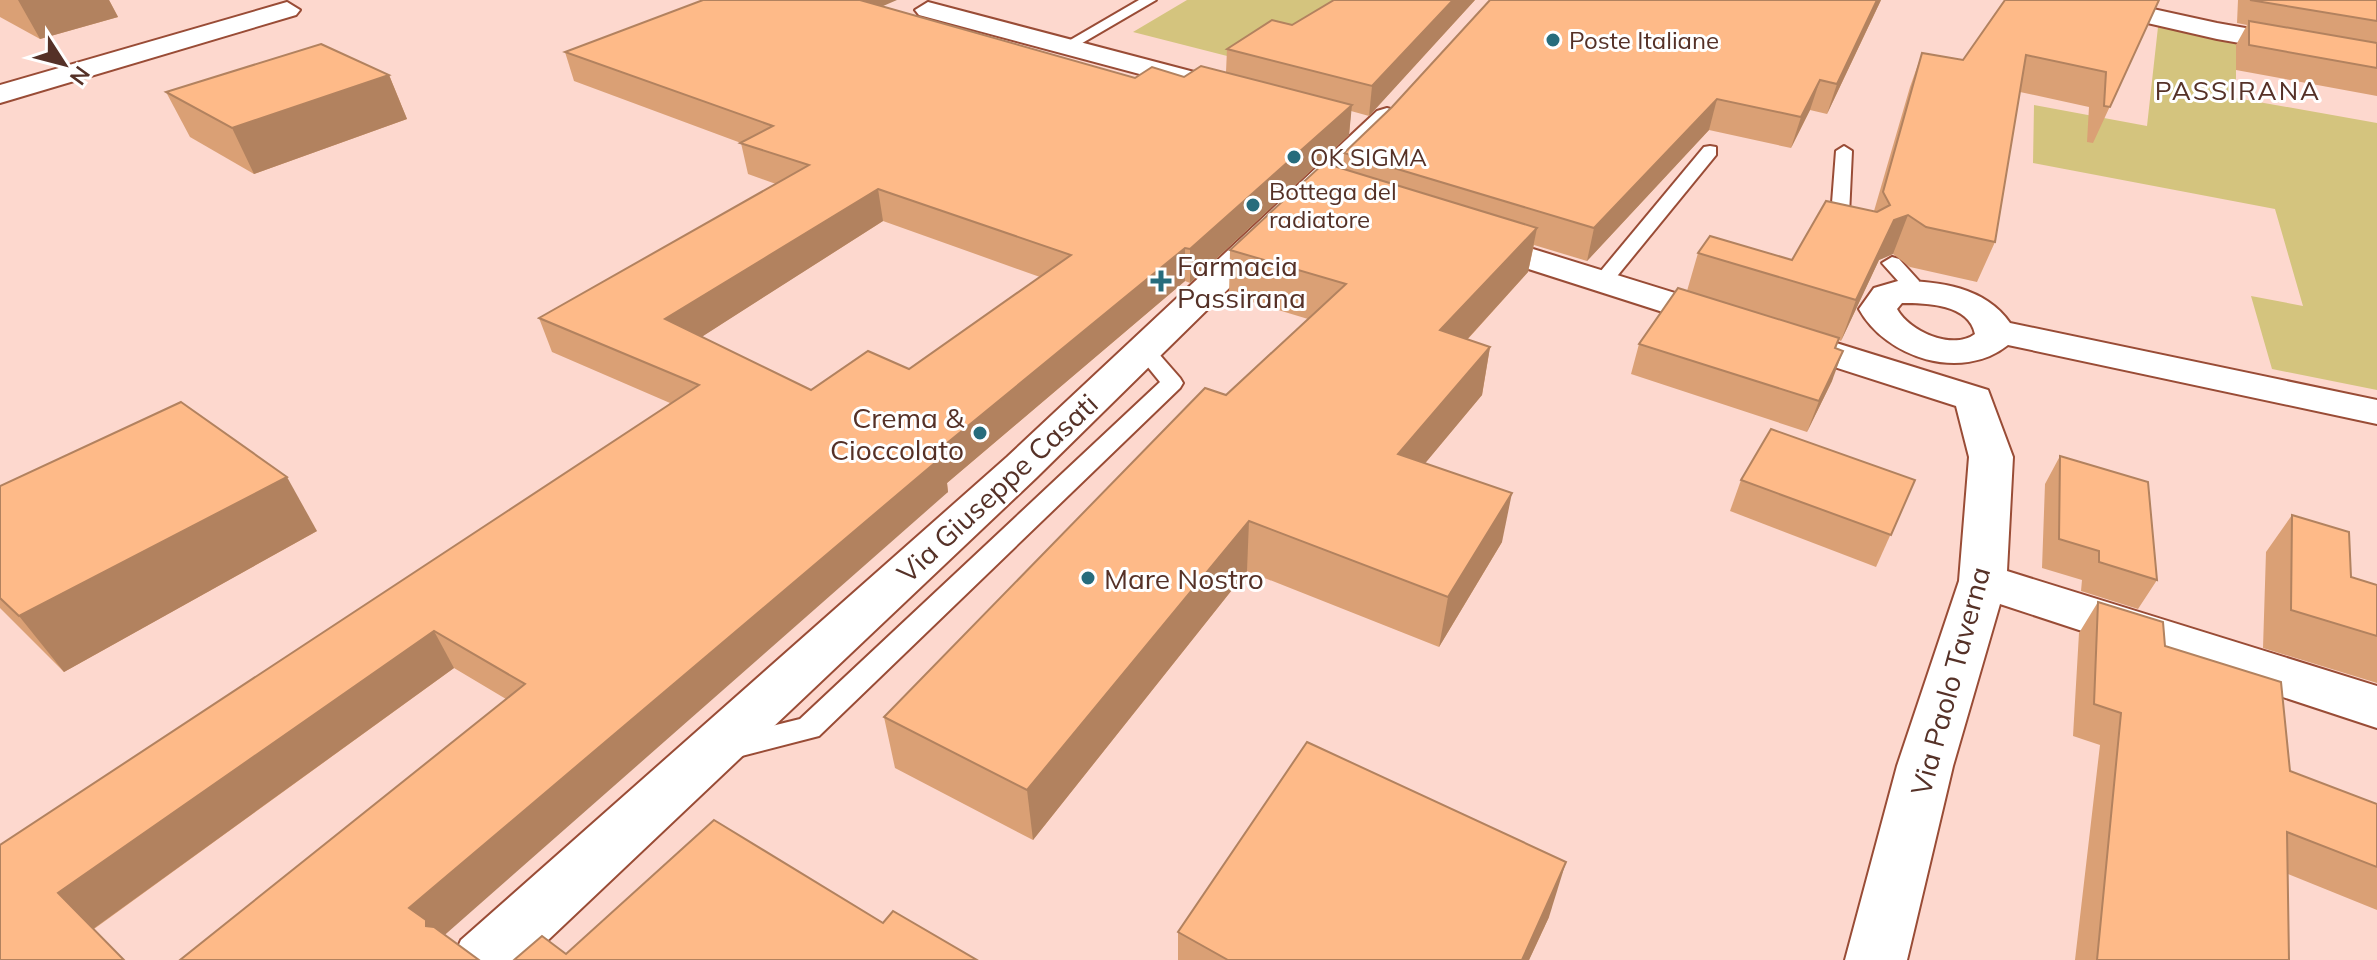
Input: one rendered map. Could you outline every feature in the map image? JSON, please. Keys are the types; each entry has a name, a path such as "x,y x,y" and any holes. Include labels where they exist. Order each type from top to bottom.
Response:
{"street":[{"path":"2078,0 2196,13 2377,59"},
{"path":"0,94 287,10"},
{"path":"928,10 1237,92"},
{"name":"Via Giuseppe Casati","path":"483,960 1145,350 1376,130 1405,97"},
{"path":"1345,121 1376,130"},
{"path":"1314,190 1359,205"},
{"path":"1435,229 1974,399"},
{"path":"1974,399 1880,318 1880,302 1900,277 1928,292 1964,302 1989,319 1995,331"},
{"path":"1827,351 1901,334 1961,350 1989,344 1995,331"},
{"path":"1995,331 2377,412"},
{"name":"Via Paolo Taverna","path":"1876,960 1925,766 1983,581 1991,457 1961,350"},
{"path":"1983,581 2377,707"}],"lane":[{"path":"1067,46 1149,0"},
{"path":"1602,282 1710,151"},
{"path":"1844,151 1840,216 1865,241"}],"shaded area":[{"path":"1187,0 1467,0 1328,24 1288,25 1235,58 1133,32"},
{"path":"2158,27 2236,41 2236,98 2377,123 2377,390 2272,369 2251,296 2303,306 2275,209 2033,163 2034,105 2147,126"}],"building":[{"path":"703,0 860,0 1135,78 1152,67 1184,77 1201,66 1352,105 1190,249 1185,248 935,453 943,456 409,908 426,920 426,926 434,927 479,960 180,960 525,684 434,631 58,893 124,960 0,960 0,845 699,385 539,318 809,165 740,143 773,126 565,52","holes":["878,189 1071,255 909,369 868,351 811,390 665,319"]},
{"path":"1334,0 1453,0 1372,86 1227,49 1272,20 1292,25"},
{"path":"1490,0 1877,0 1837,84 1820,80 1801,117 1717,99 1594,228 1344,153 1392,107"},
{"path":"2005,0 2159,0 2110,107 2104,106 2106,72 2026,55 1995,242 1926,227 1908,215 1894,220 1856,300 1698,253 1710,236 1792,260 1826,201 1877,212 1890,205 1883,192 1922,53 1963,60"},
{"path":"2250,0 2377,0 2377,21"},
{"path":"2249,21 2377,43 2377,68 2249,45"},
{"path":"321,44 389,75 232,128 166,92"},
{"path":"1324,163 1537,228 1440,330 1490,347 1398,454 1512,493 1448,597 1249,521 1027,790 884,717 1205,388 1226,395 1346,284 1230,250"},
{"path":"1678,288 1839,338 1835,348 1843,351 1819,401 1639,344"},
{"path":"181,402 287,477 19,616 0,598 0,486"},
{"path":"1771,429 1915,480 1891,535 1741,480"},
{"path":"2060,456 2148,482 2157,580 2099,562 2099,551 2059,539"},
{"path":"2292,515 2349,532 2351,577 2377,585 2377,636 2291,610"},
{"path":"2098,602 2163,622 2165,646 2281,682 2290,771 2377,804 2377,867 2287,832 2289,960 2097,960 2121,713 2094,704"},
{"path":"1307,742 1566,862 1522,960 1228,960 1178,932"},
{"path":"714,820 883,923 893,911 977,960 514,960 542,936 566,954"}],"place":[{"name":"Poste Italiane","path":"1553,40"},
{"name":"OK SIGMA","path":"1294,157"},
{"name":"Bottega del radiatore","path":"1253,205"},
{"name":"Farmacia Passirana","path":"1161,281"},
{"name":"Crema & Cioccolato","path":"980,433"},
{"name":"Mare Nostro","path":"1088,578"}],"district":[{"name":"PASSIRANA","path":"2238,90"}]}
